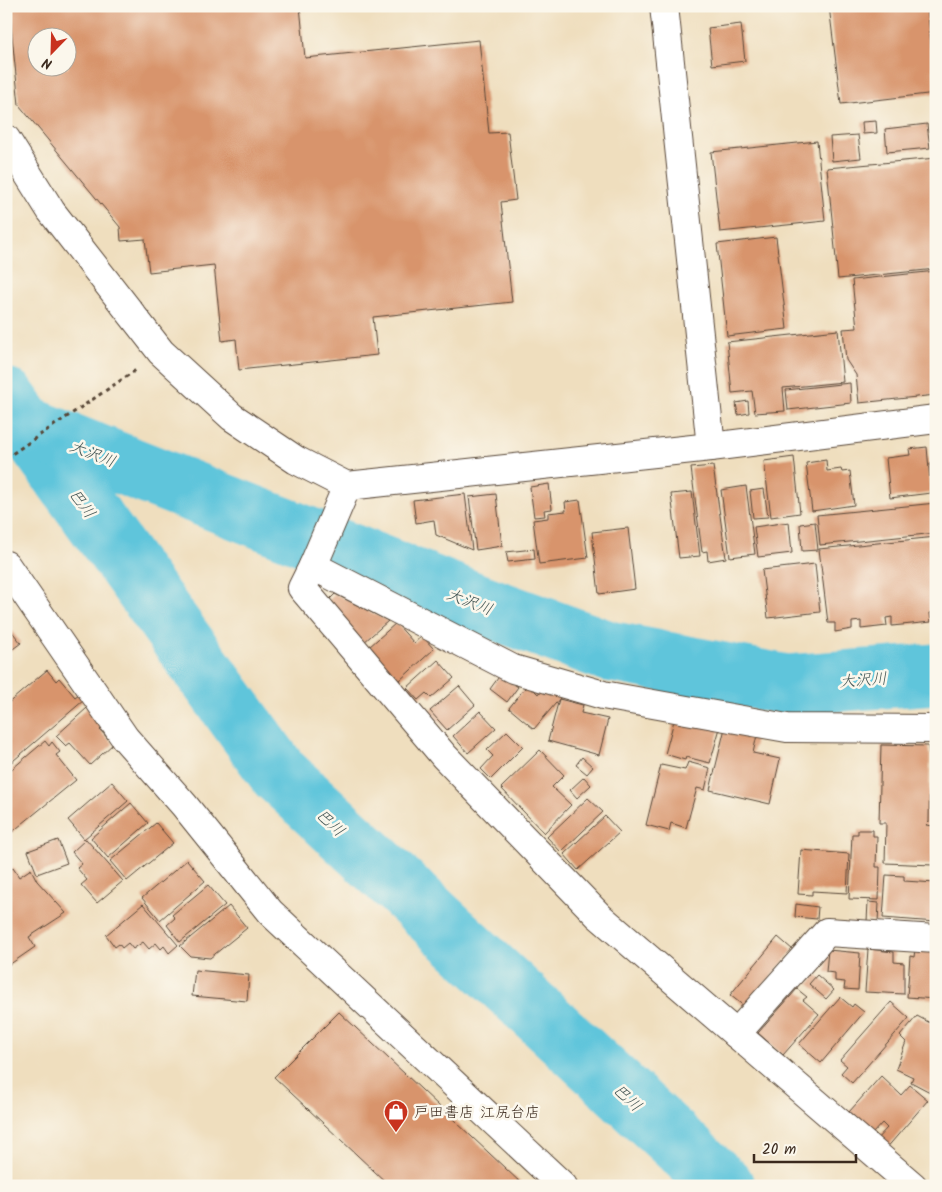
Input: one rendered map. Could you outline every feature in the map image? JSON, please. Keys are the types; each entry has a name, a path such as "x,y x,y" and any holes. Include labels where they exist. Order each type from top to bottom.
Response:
{"street":[{"path":"664,6 711,448"},
{"path":"6,139 51,210 161,352 232,418 296,460 343,494 936,418"},
{"path":"343,494 302,588 444,756 599,916 913,1186"},
{"path":"6,565 125,738 184,806 270,912 563,1186"},
{"path":"313,566 513,669 603,695 787,728 936,729"},
{"path":"736,1034 827,932 936,939"}],"path":[{"path":"6,458 139,368"}],"building":[{"path":"9,6 300,6 305,58 479,40 489,133 508,132 516,200 501,202 512,302 373,317 377,355 239,370 236,339 222,341 214,265 149,272 145,239 121,241 120,227 19,105"},
{"path":"829,6 927,6 936,93 841,104"},
{"path":"741,24 745,61 712,65 708,28"},
{"path":"876,121 877,133 863,134 862,122"},
{"path":"927,124 930,148 887,152 885,129"},
{"path":"858,135 861,158 832,161 830,137"},
{"path":"817,141 825,221 720,232 711,152"},
{"path":"936,158 936,269 838,279 827,168"},
{"path":"776,237 787,329 727,336 717,244"},
{"path":"936,271 936,395 859,403 856,375 846,360 843,329 857,328 852,280"},
{"path":"838,330 843,382 783,388 785,411 755,413 752,391 732,393 727,342"},
{"path":"850,383 851,403 788,410 786,390"},
{"path":"748,401 749,413 738,415 736,403"},
{"path":"927,447 931,493 890,498 886,458 910,455 909,449"},
{"path":"794,457 800,513 771,517 764,461"},
{"path":"826,460 827,471 841,469 842,472 850,471 854,505 812,511 806,463"},
{"path":"936,463 936,498 935,498 930,464"},
{"path":"713,466 726,558 708,561 707,551 702,552 691,468"},
{"path":"549,484 552,509 544,510 545,516 534,517 530,487"},
{"path":"746,486 755,554 730,557 721,490"},
{"path":"764,489 768,517 753,518 750,491"},
{"path":"692,492 700,556 679,558 671,494"},
{"path":"465,494 472,550 436,535 434,520 416,523 413,500"},
{"path":"496,494 502,546 476,550 469,497"},
{"path":"580,500 588,558 539,564 533,520 548,518 548,513 566,511 565,502"},
{"path":"936,503 936,533 820,545 817,515"},
{"path":"789,522 792,553 758,557 754,527"},
{"path":"815,522 818,550 802,551 800,524"},
{"path":"628,528 635,589 599,594 592,532"},
{"path":"936,537 936,612 930,613 931,622 892,626 892,617 886,618 887,626 861,629 861,621 852,622 852,629 835,632 835,623 828,623 819,549"},
{"path":"534,549 535,559 508,562 506,552"},
{"path":"815,564 820,612 768,618 762,570"},
{"path":"335,594 388,621 363,643 326,603"},
{"path":"396,623 414,643 422,636 434,649 399,681 369,647"},
{"path":"6,624 21,643 6,654"},
{"path":"438,660 454,678 431,698 426,693 418,700 407,688"},
{"path":"47,670 56,681 59,678 75,697 79,694 84,700 6,767 6,705"},
{"path":"501,674 518,687 507,702 490,689"},
{"path":"528,684 538,694 546,684 561,697 534,729 509,708"},
{"path":"459,686 475,705 447,730 430,711"},
{"path":"559,699 583,705 581,713 608,719 599,755 548,741"},
{"path":"87,708 103,727 100,730 113,744 90,765 70,743 66,746 56,736"},
{"path":"480,711 496,728 468,753 453,736"},
{"path":"675,717 720,728 710,763 686,757 685,760 665,754"},
{"path":"725,728 757,735 753,753 780,759 770,804 710,790"},
{"path":"507,731 523,747 491,779 481,769 493,756 487,750"},
{"path":"45,741 49,746 52,742 60,752 56,755 76,780 6,837 6,774"},
{"path":"881,745 928,746 930,754 929,822 926,825 934,826 933,865 885,863 886,823 879,823"},
{"path":"540,750 564,775 552,787 571,805 544,833 501,788"},
{"path":"582,757 593,767 587,774 576,765"},
{"path":"688,762 710,768 705,790 697,788 686,828 671,823 669,831 646,825 661,765 685,770"},
{"path":"584,777 591,785 577,798 570,790"},
{"path":"112,782 128,801 84,839 68,820"},
{"path":"934,797 936,797 936,821 933,821"},
{"path":"588,798 603,812 561,852 547,837"},
{"path":"131,803 148,823 108,858 91,838"},
{"path":"605,816 620,832 578,870 564,854"},
{"path":"156,823 173,843 127,881 110,861"},
{"path":"858,830 873,830 873,836 877,836 876,867 880,867 879,900 849,899 852,834 858,834"},
{"path":"86,839 123,881 97,903 81,885 87,880 77,868 82,864 72,852"},
{"path":"58,840 67,863 37,874 28,851"},
{"path":"801,850 849,854 847,893 812,891 812,895 798,894"},
{"path":"187,860 205,881 160,920 142,898"},
{"path":"13,868 19,877 31,869 37,881 66,913 29,937 35,947 6,967 6,873"},
{"path":"886,875 904,876 904,881 936,883 936,922 883,918"},
{"path":"208,885 225,905 180,942 167,925 175,918 172,915"},
{"path":"868,902 879,903 878,922 867,921"},
{"path":"143,904 178,945 169,953 164,946 161,949 156,943 149,949 143,942 133,949 128,943 122,948 119,944 115,947 106,935"},
{"path":"796,904 818,907 817,919 795,917"},
{"path":"229,906 247,928 210,958 190,956 180,946"},
{"path":"778,937 793,950 745,1007 730,995"},
{"path":"868,949 894,952 894,962 904,963 904,994 865,992"},
{"path":"915,949 936,950 936,999 907,997 910,956 914,957"},
{"path":"828,950 860,953 858,990 844,989 845,982 835,981 835,973 826,972"},
{"path":"195,970 249,975 247,1001 192,996"},
{"path":"817,975 834,990 826,999 809,984"},
{"path":"797,989 807,997 803,1000 819,1014 783,1055 758,1033"},
{"path":"840,997 852,1007 854,1004 864,1012 821,1063 799,1044"},
{"path":"891,1002 909,1018 852,1083 841,1073 847,1066 840,1060"},
{"path":"339,1012 522,1184 519,1186 390,1186 274,1077"},
{"path":"917,1016 936,1026 936,1080 930,1092 911,1082 913,1077 896,1069 906,1042 900,1036"},
{"path":"881,1076 901,1095 910,1085 928,1100 885,1150 875,1141 887,1128 882,1123 873,1133 849,1112"}],"waterway":[{"name":"巴川","path":"6,398 279,774 724,1186"},
{"name":"大沢川","path":"25,426 468,600 608,651 787,685 936,674"}],"place":[{"name":"戸田書店 江尻台店","path":"396,1133"}]}
